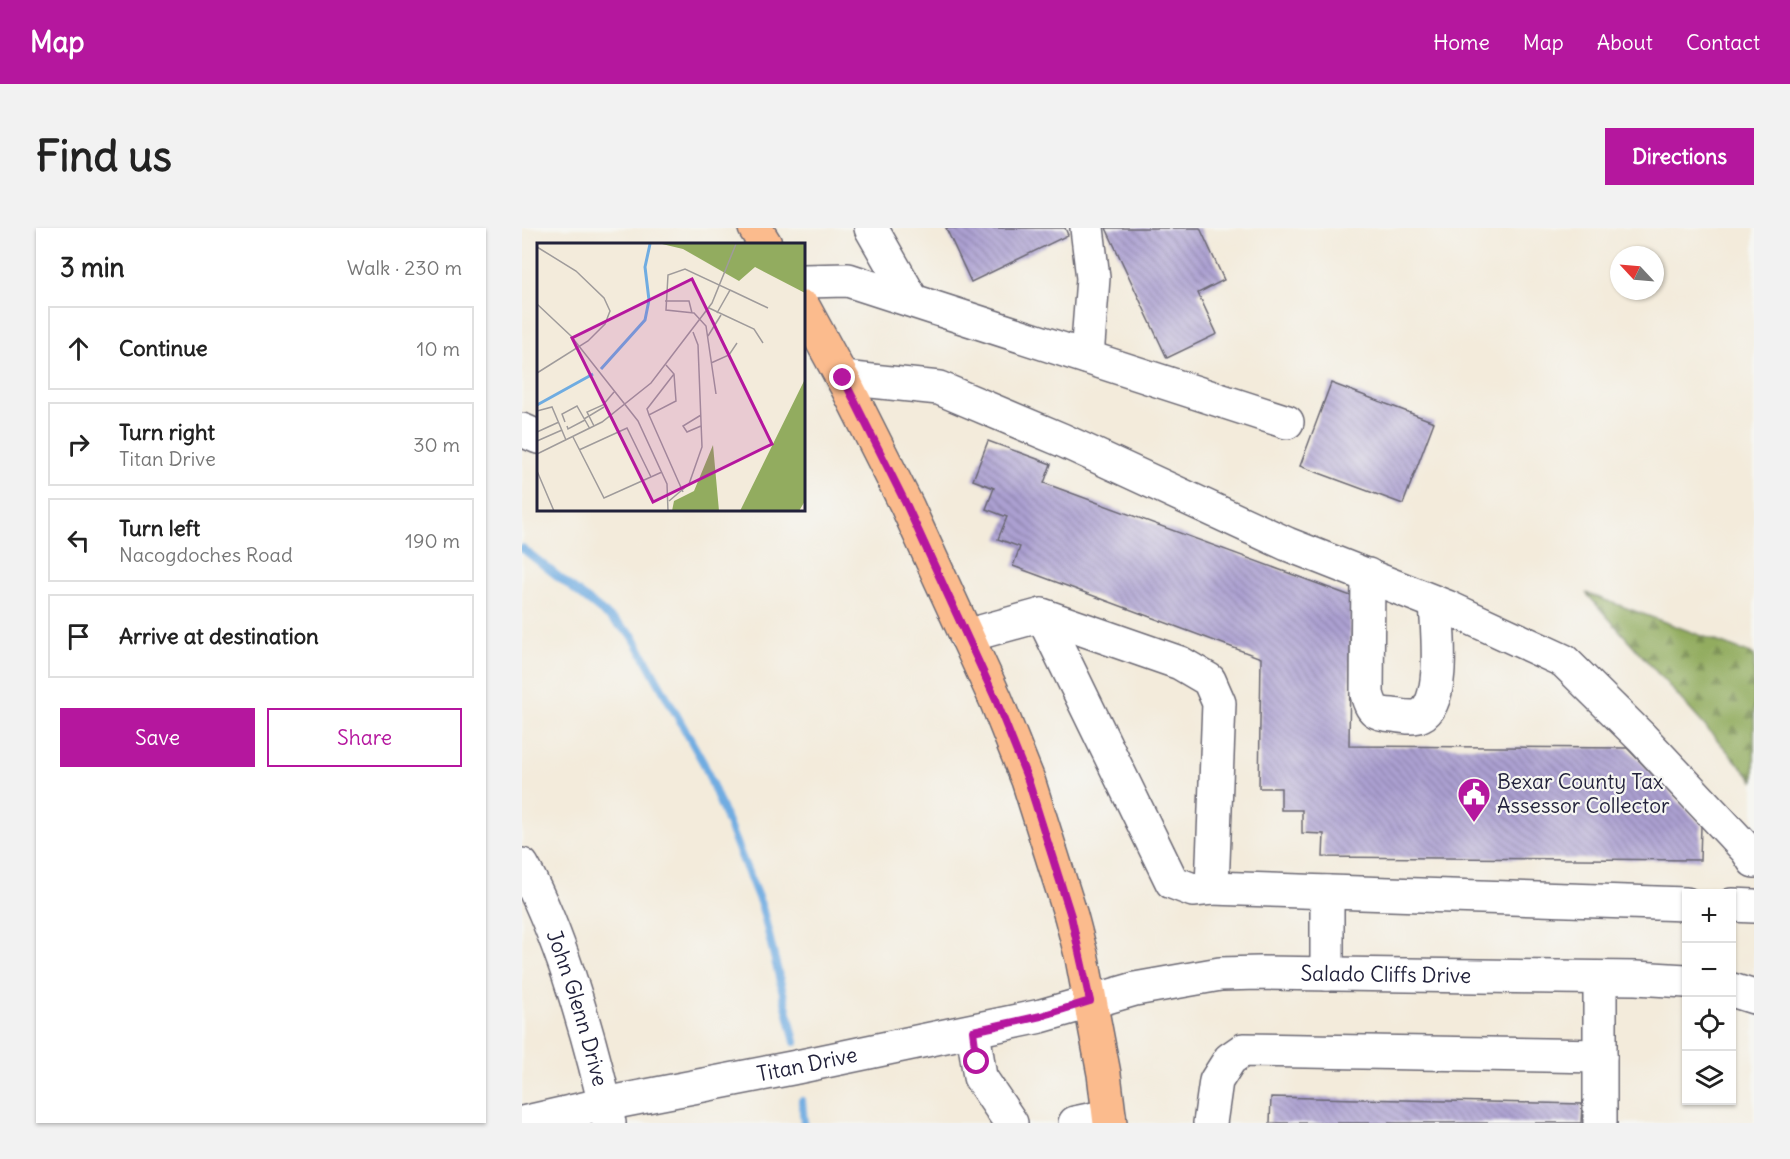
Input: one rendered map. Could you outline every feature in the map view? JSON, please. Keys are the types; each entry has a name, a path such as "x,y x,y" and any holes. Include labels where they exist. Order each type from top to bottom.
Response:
{"main road":[{"path":"755,228 764,243"},
{"path":"806,312 843,378 907,506 996,700 1028,780 1071,916 1104,1074 1109,1120"}],"street":[{"path":"871,228 912,300"},
{"path":"1087,228 1093,279 1087,357"},
{"path":"806,281 848,280 1287,422"},
{"path":"843,378 939,388 1062,440 1287,544 1436,603 1564,661 1642,738 1747,850 1754,861"},
{"path":"522,430 537,437"},
{"path":"1368,576 1367,694 1371,707 1380,714 1410,717 1420,715 1429,708 1436,692 1438,670 1436,603"},
{"path":"966,636 1042,615 1180,663 1209,680 1219,703 1212,888"},
{"path":"1042,615 1172,882 1193,891 1212,888 1682,904"},
{"name":"John Glenn Drive","path":"522,865 535,887 559,948 588,1034 607,1114"},
{"path":"1327,892 1327,974"},
{"path":"1736,905 1754,906"},
{"name":"Salado Cliffs Drive","path":"1090,1001 1135,989 1220,974 1682,981"},
{"path":"1600,978 1600,1123"},
{"path":"1736,992 1754,997"},
{"name":"Titan Drive","path":"522,1123 607,1114 1041,1016 1090,1001"},
{"path":"973,1031 980,1077 1011,1123"},
{"path":"1210,1123 1216,1081 1230,1059 1243,1050 1600,1056"},
{"path":"1075,1123 1109,1120"}],"green space":[{"path":"1586,593 1754,655 1754,781"}],"building":[{"path":"946,228 1065,228 1068,235 971,282"},
{"path":"1106,228 1200,228 1224,280 1198,293 1217,334 1167,358"},
{"path":"1331,383 1434,422 1403,504 1300,466"},
{"path":"988,441 1051,464 1044,483 1351,596 1349,746 1627,748 1701,825 1700,860 1323,857 1324,834 1302,833 1302,810 1281,810 1281,788 1259,788 1261,658 1013,566 1020,547 998,539 1007,517 986,509 994,488 973,480"},
{"path":"1271,1097 1582,1104 1581,1123 1270,1123"}],"waterway":[{"path":"522,548 632,635 704,764 762,907 795,1042"},
{"path":"802,1101 804,1123"}],"place":[{"name":"Bexar County Tax Assessor Collector","path":"1474,823"}],"route":[{"path":"843,378 907,506 996,700 1028,780 1082,958 1090,1001 1041,1016 973,1031 977,1062"}]}
